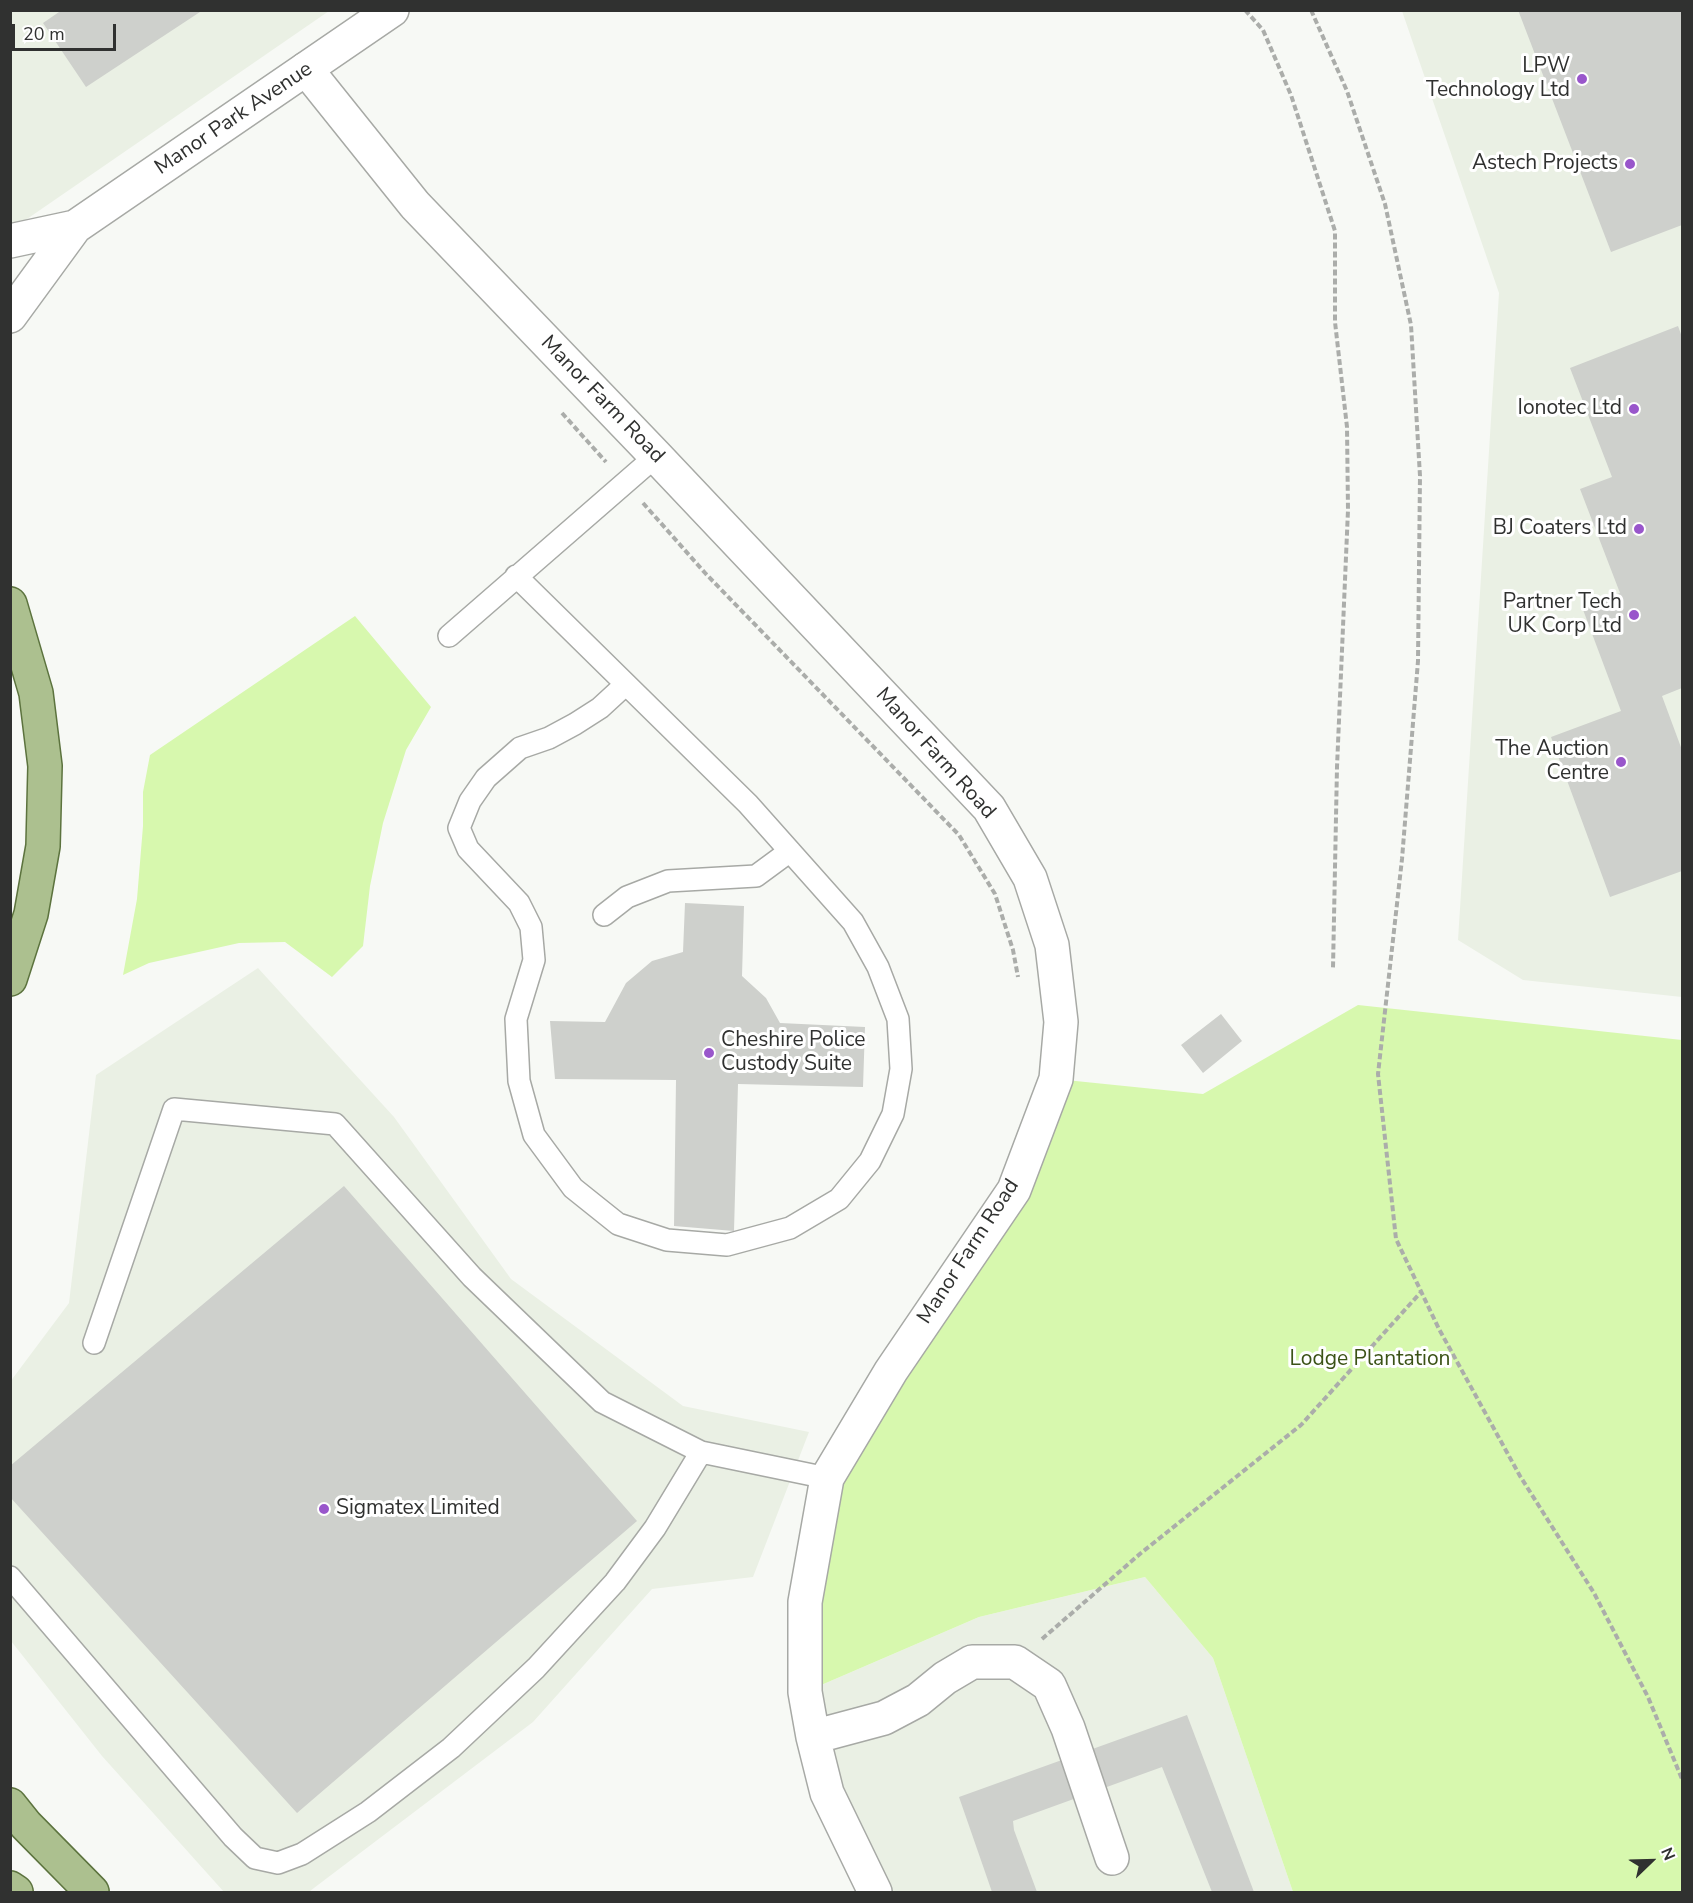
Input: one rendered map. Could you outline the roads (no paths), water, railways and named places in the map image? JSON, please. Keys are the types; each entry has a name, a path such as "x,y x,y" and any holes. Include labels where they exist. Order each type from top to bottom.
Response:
{"main road":[{"path":"10,604 36,693 45,766 41,857 31,914 10,979"},
{"path":"10,1805 26,1825 92,1893"},
{"path":"10,1888 16,1893"}],"street":[{"name":"Manor Park Avenue","path":"10,316 75,226 392,10"},
{"name":"Manor Farm Road","path":"306,69 415,205 989,808 1030,878 1052,945 1061,1022 1056,1079 1014,1190 891,1371 827,1478 805,1602 805,1692 813,1737 827,1792 874,1893"},
{"name":"Manor Park Avenue","path":"10,241 75,226"},
{"path":"813,1737 884,1718 918,1700 945,1678 972,1662 1015,1662 1049,1685 1068,1728 1112,1858"}],"lane":[{"path":"449,636 656,456"},
{"path":"516,576 624,685 748,804 853,922 878,967 898,1019 901,1069 893,1114 870,1161 839,1199 790,1228 727,1245 667,1240 618,1224 573,1188 534,1135 519,1081 516,1019 534,960 531,927 519,903 468,849 459,828 470,801 486,777 520,748 549,738 600,708 624,685"},
{"path":"604,915 627,897 668,881 756,876 790,851"},
{"path":"94,1343 174,1109 335,1124 472,1277 602,1402 701,1452 827,1478"},
{"path":"10,1577 233,1837 255,1858 278,1863 302,1854 368,1812 451,1748 536,1668 615,1582 654,1528 701,1452"}],"place":[{"name":"LPW Technology Ltd","path":"1582,79"},
{"name":"Astech Projects","path":"1630,164"},
{"name":"Ionotec Ltd","path":"1634,409"},
{"name":"BJ Coaters Ltd","path":"1639,529"},
{"name":"Partner Tech UK Corp Ltd","path":"1634,615"},
{"name":"The Auction Centre","path":"1621,762"},
{"name":"Cheshire Police Custody Suite","path":"709,1053"},
{"name":"Sigmatex Limited","path":"324,1509"}],"park label":[{"name":"Lodge Plantation","path":"1370,1360"}]}
